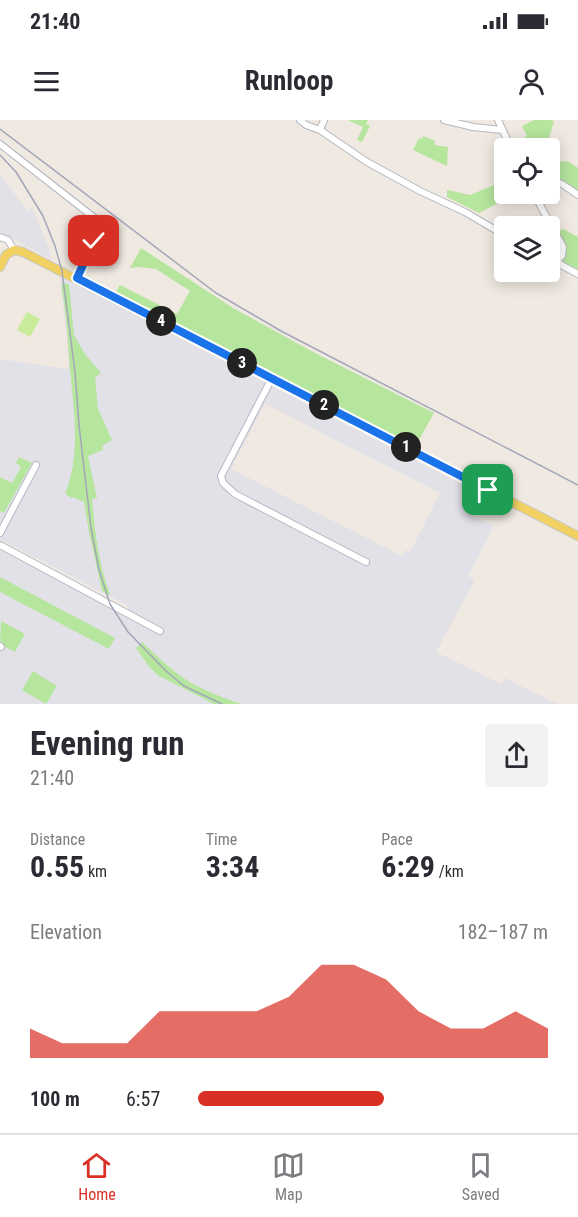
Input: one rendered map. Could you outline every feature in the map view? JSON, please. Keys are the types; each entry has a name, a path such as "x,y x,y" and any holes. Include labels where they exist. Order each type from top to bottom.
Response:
{"main road":[{"path":"0,267 6,255 14,250 23,252 578,536"}],"street":[{"path":"300,120 320,130 367,162 494,229"},
{"path":"320,130 324,120"},
{"path":"444,120 472,127 502,130"},
{"path":"498,120 506,138"},
{"path":"0,144 96,219 98,225 96,237 77,278"},
{"path":"560,183 578,195"},
{"path":"0,237 8,240 14,250"},
{"path":"560,242 563,247 560,257"},
{"path":"560,264 578,274"},
{"path":"272,378 220,476 223,483 235,494 366,562"},
{"path":"0,533 36,465"},
{"path":"0,545 160,631"}],"shaded area":[{"path":"0,174 28,212 32,207 50,251 51,259 0,232"},
{"path":"60,278 481,494 470,515 494,526 468,576 475,580 436,652 501,684 505,678 558,704 0,704 0,549 159,634 162,627 127,609 128,606 0,539 39,467 33,464 0,526 0,359 69,369","holes":["265,404 440,493 410,552 405,550 402,556 231,469"]}],"green space":[{"path":"348,120 368,120 366,124 370,126 362,142 357,140 363,127"},
{"path":"534,120 554,121 549,138 523,138 527,136 522,126"},
{"path":"423,136 435,141 434,145 448,147 447,166 413,150 419,138 422,139"},
{"path":"568,161 578,168 578,191 560,180 560,162"},
{"path":"494,185 494,204 497,204 479,213 447,197 447,190 470,195"},
{"path":"563,229 578,237 578,272 562,264 561,260 566,251 560,231"},
{"path":"141,248 233,308 315,353 434,413 415,447 116,292 120,285 177,314 190,291 156,269 130,268"},
{"path":"61,283 69,284 74,335 85,354 101,373 95,378 98,409 112,440 102,446 103,450 88,456 97,498 92,499 98,547 109,595 102,591 84,502 65,494 73,464 75,433 67,326"},
{"path":"27,312 40,319 30,337 17,330"},
{"path":"19,457 32,463 4,513 0,511 0,477 12,483 21,467 16,463"},
{"path":"0,577 115,638 109,649 0,592"},
{"path":"1,621 25,634 15,652 0,644"},
{"path":"142,642 186,680 241,704 214,704 159,676 150,668 136,648"},
{"path":"33,671 57,686 46,704 22,690"}],"railway":[{"path":"0,129 216,293 281,331 578,485"},
{"path":"0,155 16,172 43,216 62,271 91,528 99,570 110,604 128,632 166,671 184,686 222,704"}],"route":[{"path":"94,241 77,278 488,490"}]}
